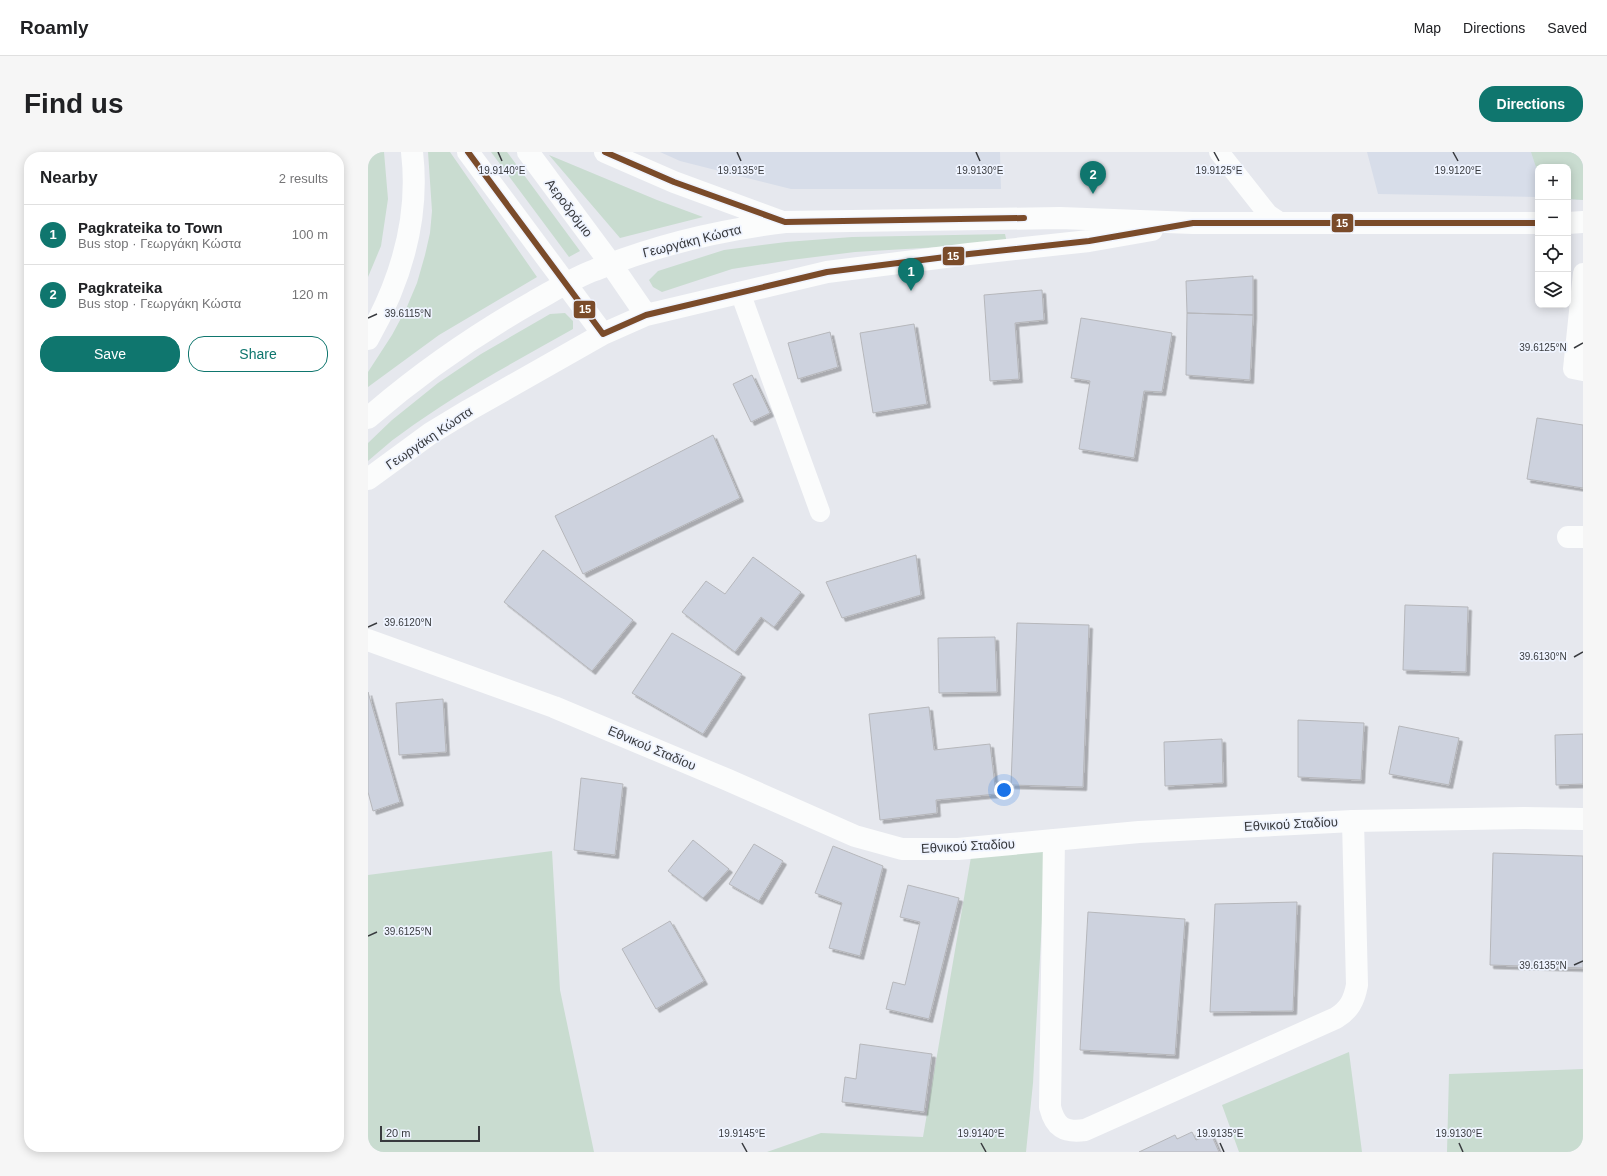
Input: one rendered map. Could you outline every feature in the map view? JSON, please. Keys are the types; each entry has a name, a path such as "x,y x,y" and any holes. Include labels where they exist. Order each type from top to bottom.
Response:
{"main road":[{"path":"368,339 394,286 409,237 414,194 412,152"},
{"path":"468,152 603,334"},
{"name":"Αεροδρόμιο","path":"528,152 611,264 646,315"},
{"path":"605,152 674,182 785,222"},
{"name":"Γεωργάκη Κώστα","path":"368,418 404,387 464,343 566,284 611,264 695,237 745,227 785,222 1060,218 1193,223"},
{"path":"1571,223 1583,222"},
{"path":"1193,223 1535,223"},
{"name":"Γεωργάκη Κώστα","path":"368,479 407,450 462,414 603,334 646,315 828,272 969,254 1089,241 1193,223"},
{"name":"Εθνικού Σταδίου","path":"368,640 554,707 721,777 855,836 902,849 939,850 1139,832 1353,820 1524,818 1583,819"},
{"path":"1054,840 1050,1107 1053,1118 1061,1128 1073,1132 1085,1130 1336,1018 1345,1012 1351,1005 1355,996 1357,985 1353,820"}],"lane":[{"path":"1219,152 1268,214 1280,222"},
{"path":"1583,273 1573,369 1583,371"},
{"path":"740,292 820,512"}],"shaded area":[{"path":"660,152 1000,152 1001,189 791,189 680,161"},
{"path":"1367,152 1583,152 1583,200 1571,199 1571,164 1535,164 1535,197 1378,194"}],"green space":[{"path":"368,152 384,152 388,199 381,246 368,277"},
{"path":"428,152 450,152 537,277 439,335 368,387 368,372 392,335 406,309 417,283 425,255 430,233 432,211"},
{"path":"491,152 507,152 580,251 569,257"},
{"path":"1531,152 1583,152 1583,200 1571,199 1571,164 1535,164"},
{"path":"549,155 657,200 703,217 620,238"},
{"path":"1005,234 1007,243 855,252 732,269 662,292 653,287 649,280 658,271 724,250 786,242 852,237"},
{"path":"565,313 573,321 573,329 442,405 397,437 368,461 368,443 392,420 438,383 481,354 550,314"},
{"path":"1046,849 1033,1083 1026,1152 767,1152 821,1133 923,1137 971,857"},
{"path":"552,851 560,990 594,1152 368,1152 368,875"},
{"path":"1349,1052 1362,1152 1239,1152 1222,1105"},
{"path":"1583,1069 1583,1152 1447,1152 1449,1074"}],"building":[{"path":"1253,276 1253,315 1187,313 1186,281"},
{"path":"1042,290 1044,320 1015,323 1019,379 990,381 984,295"},
{"path":"1187,313 1253,315 1250,380 1186,375"},
{"path":"1081,318 1172,333 1162,392 1144,391 1134,458 1079,449 1090,381 1071,378"},
{"path":"914,324 927,404 873,413 860,333"},
{"path":"830,332 838,367 798,379 788,343"},
{"path":"752,375 770,413 751,422 733,384"},
{"path":"1537,418 1583,425 1583,488 1527,479"},
{"path":"713,435 740,498 583,574 555,516"},
{"path":"543,550 633,620 592,671 504,602"},
{"path":"916,555 921,595 842,618 826,582"},
{"path":"753,557 801,592 774,627 761,617 735,652 682,612 706,581 725,594"},
{"path":"1405,605 1468,607 1466,672 1403,670"},
{"path":"1017,623 1089,625 1083,787 1011,785"},
{"path":"672,633 742,674 703,734 632,693"},
{"path":"995,637 997,692 939,693 938,638"},
{"path":"368,692 400,802 373,811 368,792"},
{"path":"443,699 446,752 399,755 396,703"},
{"path":"929,707 934,750 990,744 996,794 936,800 937,813 880,820 869,714"},
{"path":"1298,720 1364,723 1361,780 1298,777"},
{"path":"1399,726 1459,738 1449,785 1389,774"},
{"path":"1583,734 1583,784 1556,785 1555,735"},
{"path":"1222,739 1223,783 1165,786 1164,742"},
{"path":"581,778 623,784 615,855 574,850"},
{"path":"693,840 729,869 703,898 668,871"},
{"path":"754,844 783,861 759,901 729,884"},
{"path":"833,846 883,866 860,956 829,948 842,903 815,893"},
{"path":"1493,853 1583,856 1583,968 1490,965"},
{"path":"908,885 959,898 929,1019 886,1009 893,982 905,985 920,922 900,917"},
{"path":"1297,902 1293,1011 1210,1012 1215,904"},
{"path":"1088,912 1185,919 1175,1055 1080,1050"},
{"path":"670,921 704,981 656,1009 622,949"},
{"path":"860,1044 932,1054 924,1112 842,1102 845,1077 856,1079"},
{"path":"1192,1132 1196,1140 1211,1134 1219,1152 1139,1152 1175,1135 1177,1139"}],"transit line":[{"name":"15","path":"468,152 603,334 646,315 827,272 1089,241 1193,223 1535,223"},
{"name":"15","path":"605,152 674,182 785,222 1024,218"}],"place":[{"name":"Pagkrateika","path":"1093,194"},
{"name":"Pagkrateika to Town","path":"911,291"}]}
